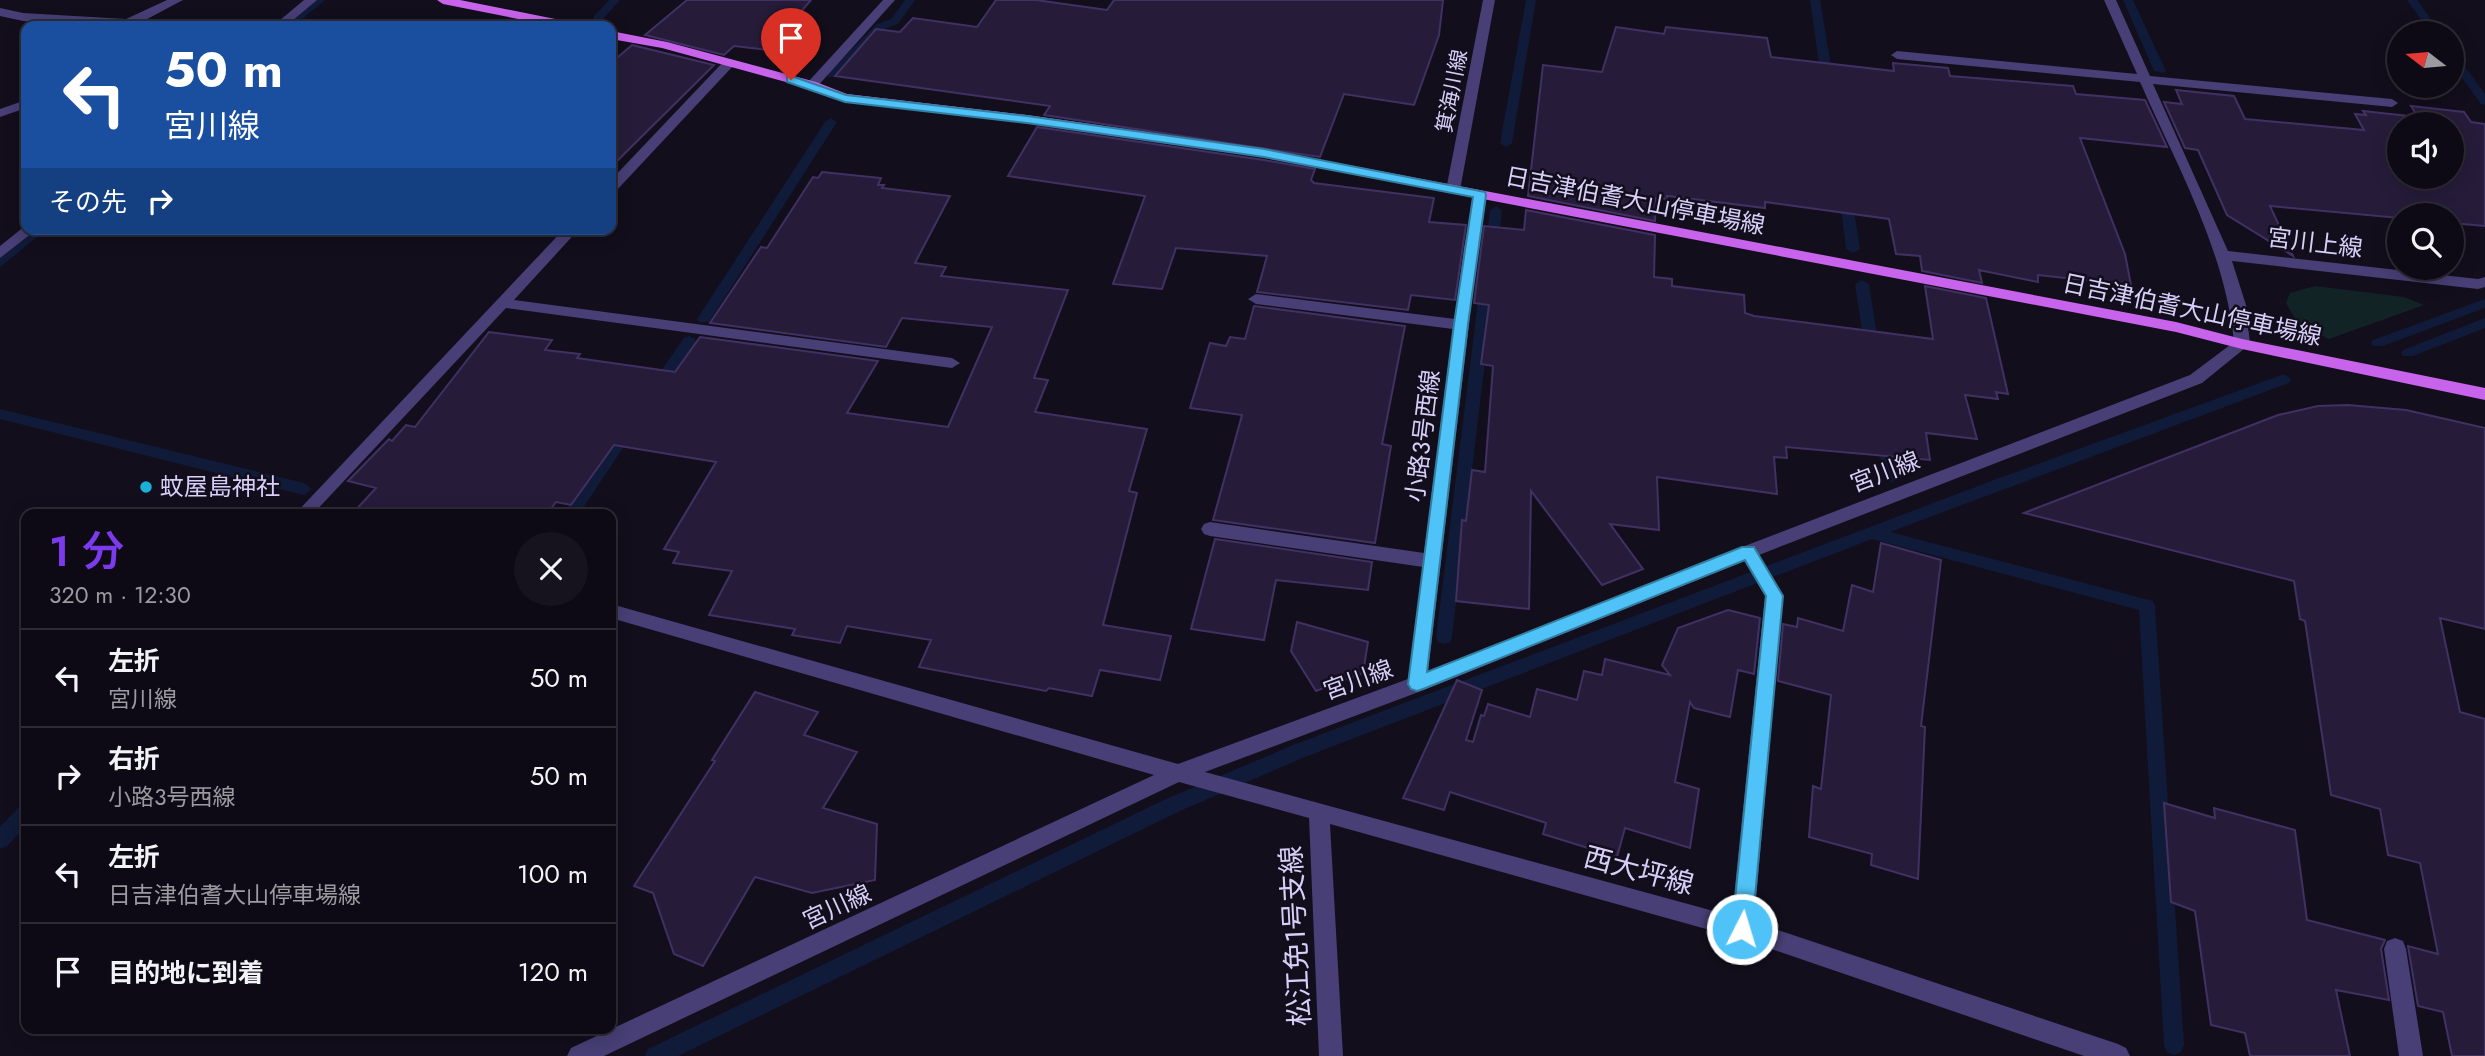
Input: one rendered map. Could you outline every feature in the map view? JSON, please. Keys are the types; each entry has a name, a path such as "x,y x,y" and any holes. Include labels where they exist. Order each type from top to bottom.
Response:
{"main road":[{"path":"443,0 546,21"},
{"name":"日吉津伯耆大山停車場線","path":"616,36 812,85 845,98 1027,119 1264,153 2176,327 2242,344 2485,394"}],"street":[{"path":"135,21 177,0"},
{"path":"285,21 311,0"},
{"path":"812,85 889,0"},
{"name":"箕海川線","path":"1453,190 1489,0"},
{"path":"2110,0 2222,255 2238,305 2242,344"},
{"path":"0,12 23,17 75,21"},
{"path":"1897,55 2392,103"},
{"path":"616,183 729,63"},
{"path":"0,113 21,106"},
{"name":"小路3号西線","path":"1417,684 1461,324 1480,195"},
{"path":"0,254 23,235"},
{"path":"308,509 566,235"},
{"name":"宮川上線","path":"2222,255 2479,284 2485,282"},
{"path":"1256,299 1461,324"},
{"path":"503,303 952,362"},
{"name":"宮川線","path":"579,1056 1178,773 1417,684 1748,552 2196,379 2242,344"},
{"path":"1210,528 1432,561"},
{"path":"1742,929 1774,596 1748,552"},
{"name":"西大坪線","path":"616,612 1178,773 1742,929 2118,1056"},
{"name":"松江免1号支線","path":"1319,812 1331,1056"},
{"path":"2395,948 2412,1056"}],"shaded area":[{"path":"2315,286 2404,297 2424,305 2329,339 2298,324 2286,303 2290,293"}],"building":[{"path":"687,0 811,0 768,50 734,46 724,55 645,35"},
{"path":"996,0 1036,0 1107,10 1114,0 1443,0 1439,35 1414,105 1344,94 1320,157 1044,115 1050,106 835,76 876,29 900,32 913,18 977,27"},
{"path":"1616,27 1664,34 1666,27 1767,38 1771,57 1894,71 1893,63 1948,68 1950,76 2073,86 2076,94 2145,100 2167,147 2080,138 2125,254 2131,285 2038,275 2038,282 1979,270 1982,283 1922,271 1920,256 1896,254 1889,219 1765,202 1765,208 1667,196 1667,199 1656,198 1655,221 1528,196 1543,65 1602,72"},
{"path":"632,45 714,65 616,162 616,59"},
{"path":"2176,90 2234,96 2245,119 2364,130 2355,114 2366,115 2363,111 2387,114 2387,189 2464,189 2464,112 2471,122 2485,124 2485,226 2464,224 2464,203 2387,203 2387,217 2270,206 2293,256 2227,215 2198,150 2185,148 2164,102 2182,104"},
{"path":"2411,106 2464,112 2415,112"},
{"path":"1037,127 1315,169 1311,180 1314,183 1434,198 1429,222 1466,225 1455,300 1411,295 1408,310 1257,292 1267,256 1176,248 1162,289 1113,284 1145,196 1008,176"},
{"path":"822,172 881,178 878,185 884,185 882,188 950,196 915,263 946,267 941,276 1068,290 1034,378 1048,380 1035,412 1147,429 1129,491 1137,493 1103,625 1171,636 1160,680 1100,670 1092,696 1049,688 1046,691 919,667 931,640 847,626 840,643 792,635 795,629 709,615 732,571 673,563 679,552 664,549 716,462 614,445 571,505 556,502 551,509 357,509 376,488 348,481 406,425 415,427 489,332 552,340 545,350 580,354 577,358 675,372 700,337 878,361 847,413 948,427 992,327 902,318 886,347 710,323 761,247 767,248 813,177 818,178"},
{"path":"1526,210 1655,235 1654,277 1672,279 1672,286 1744,295 1745,313 1754,316 1933,339 1925,286 1986,298 2008,394 1996,392 1998,399 1965,395 1977,439 1926,433 1930,460 1786,447 1787,458 1774,457 1777,494 1657,477 1659,530 1610,524 1643,569 1602,585 1531,491 1529,609 1456,601 1462,520 1466,521 1472,470 1485,472 1493,366 1481,364 1489,305 1474,303 1484,226 1524,230"},
{"path":"1254,306 1405,326 1382,444 1391,446 1375,543 1213,520 1242,415 1190,408 1210,343 1226,346 1230,337 1245,339"},
{"path":"2348,405 2406,410 2485,428 2485,629 2440,618 2460,712 2485,719 2485,1056 2452,1056 2443,1012 2418,1006 2408,946 2438,954 2420,863 2388,855 2380,809 2331,795 2305,621 2300,619 2294,581 2024,513 2278,415 2318,406"},
{"path":"1215,539 1372,562 1368,590 1276,580 1264,640 1191,629"},
{"path":"1881,543 1941,560 1921,726 1925,727 1918,879 1871,865 1872,854 1809,837 1813,786 1821,789 1831,695 1778,681 1783,624 1797,627 1798,618 1843,631 1852,585 1873,592"},
{"path":"1728,610 1760,618 1754,674 1738,670 1730,717 1694,708 1690,702 1675,782 1699,789 1690,848 1625,828 1617,857 1543,834 1546,823 1450,792 1444,810 1403,798 1457,680 1482,690 1466,740 1473,742 1481,715 1484,716 1488,704 1530,717 1537,689 1577,700 1584,671 1602,675 1605,659 1670,675 1662,665 1678,628"},
{"path":"1297,622 1368,642 1363,673 1316,691 1291,651"},
{"path":"755,692 818,712 804,735 857,752 823,808 877,824 875,880 812,893 755,877 703,966 674,954 653,893 634,886 715,761 712,760"},
{"path":"2164,803 2215,818 2214,808 2295,830 2307,920 2385,940 2381,949 2389,1000 2336,990 2350,1056 2250,1056 2245,1033 2211,1025 2195,911 2171,902"}],"waterway":[{"path":"294,21 320,0"},
{"path":"598,18 615,0"},
{"path":"832,75 881,26 895,22 910,0"},
{"path":"1506,143 1531,0"},
{"path":"1815,0 1828,84"},
{"path":"2128,0 2160,71"},
{"path":"2412,0 2427,21"},
{"path":"2464,73 2485,102"},
{"path":"704,319 831,122"},
{"path":"1845,192 1853,249"},
{"path":"1492,246 1496,210"},
{"path":"0,263 34,235"},
{"path":"1862,284 1872,350"},
{"path":"1444,637 1487,286"},
{"path":"2378,343 2485,303"},
{"path":"2408,353 2485,323"},
{"path":"656,389 689,341"},
{"path":"655,1056 1173,805 1299,751 1999,484 2284,379"},
{"path":"0,414 304,489"},
{"path":"574,509 630,427"},
{"path":"1884,435 1891,477"},
{"path":"1872,533 2147,606 2174,1045"},
{"path":"0,840 21,818"}],"place":[{"name":"蚊屋島神社","path":"146,487"}],"route":[{"path":"791,80 845,98 1027,119 1264,153 1480,195 1461,324 1417,684 1748,552 1774,596 1742,929"}]}
